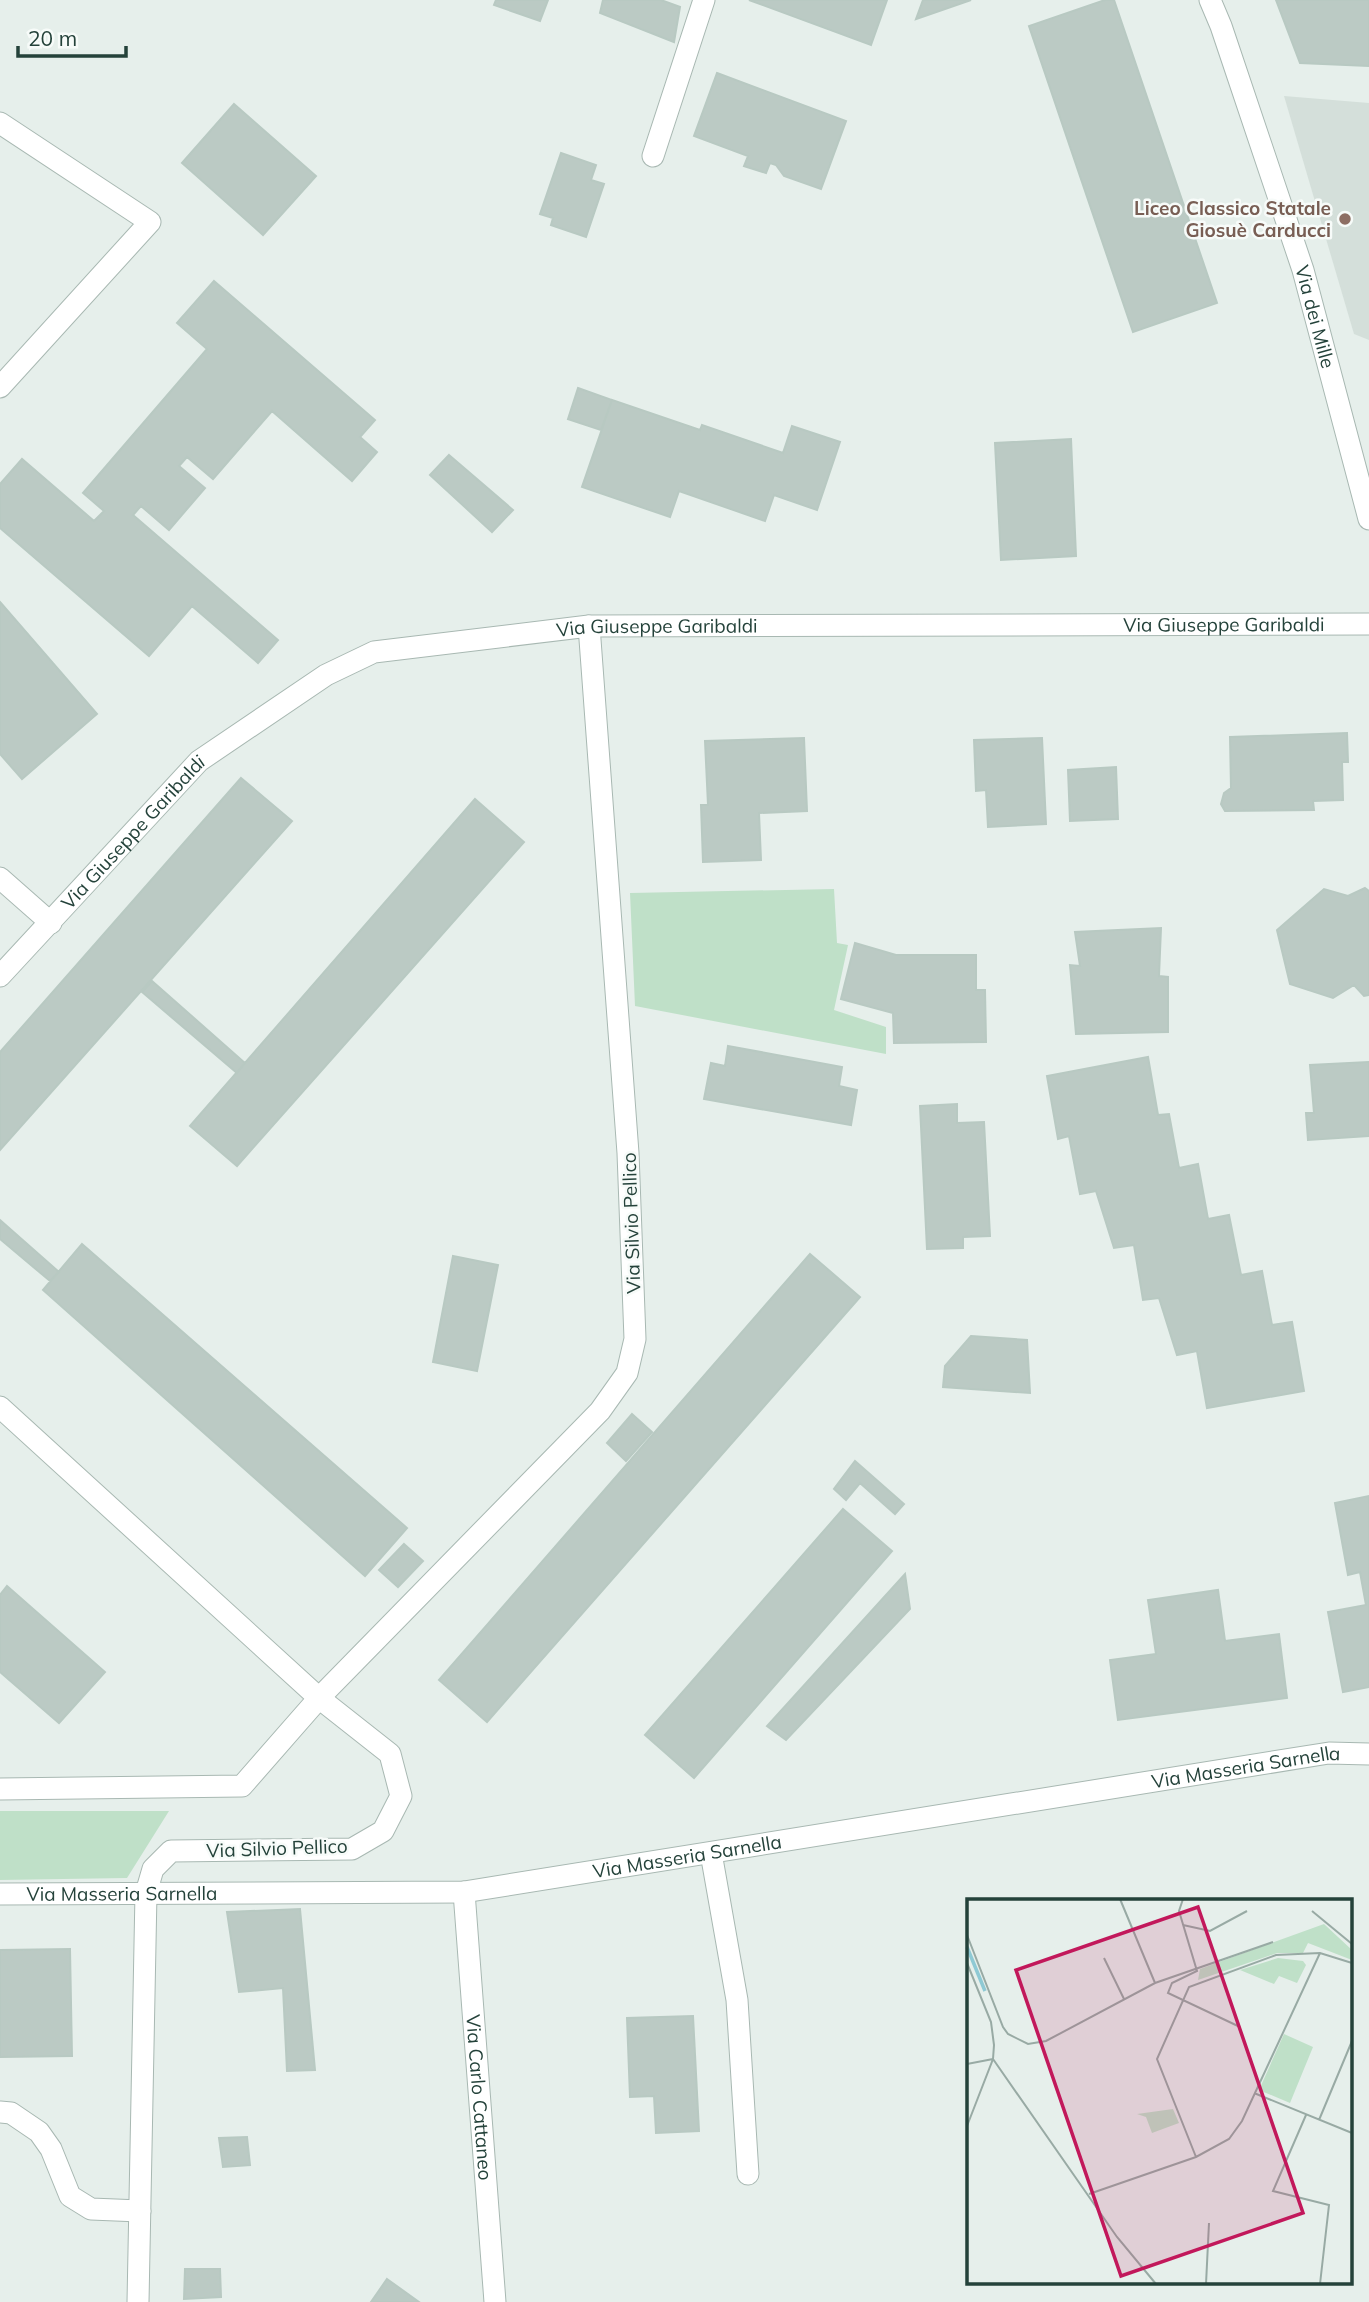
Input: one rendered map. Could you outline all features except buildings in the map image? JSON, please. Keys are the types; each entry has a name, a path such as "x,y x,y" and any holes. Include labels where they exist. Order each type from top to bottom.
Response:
{"street":[{"path":"653,156 704,0"},
{"name":"Via dei Mille","path":"1210,0 1222,26 1303,270 1369,519"},
{"path":"0,124 150,222 0,387"},
{"name":"Via Giuseppe Garibaldi","path":"0,976 199,761 326,675 374,652 589,626 1369,624"},
{"name":"Via Silvio Pellico","path":"0,1789 242,1786 319,1698 600,1411 627,1373 635,1339 628,1153 589,626"},
{"path":"0,877 51,923"},
{"path":"0,1407 319,1698"},
{"name":"Via Silvio Pellico","path":"146,1894 153,1869 171,1851 352,1849 383,1831 401,1796 390,1754 319,1698"},
{"name":"Via Masseria Sarnella","path":"0,1894 464,1892 1329,1753 1369,1755"},
{"path":"711,1853 737,2000 748,2174"},
{"name":"Via Carlo Cattaneo","path":"464,1892 495,2302"},
{"path":"138,2302 146,1894"},
{"path":"0,2112 11,2113 39,2132 51,2149 71,2196 91,2209 140,2211"}],"shaded area":[{"name":"Liceo Classico Statale Giosuè Carducci","path":"1284,96 1369,103 1369,340 1354,334"}],"green space":[{"path":"834,889 837,943 848,945 834,1010 886,1027 886,1054 635,1006 630,893"},
{"path":"0,1811 169,1811 127,1878 0,1880"}],"place":[{"name":"Liceo Classico Statale Giosuè Carducci","path":"1345,219"}]}
